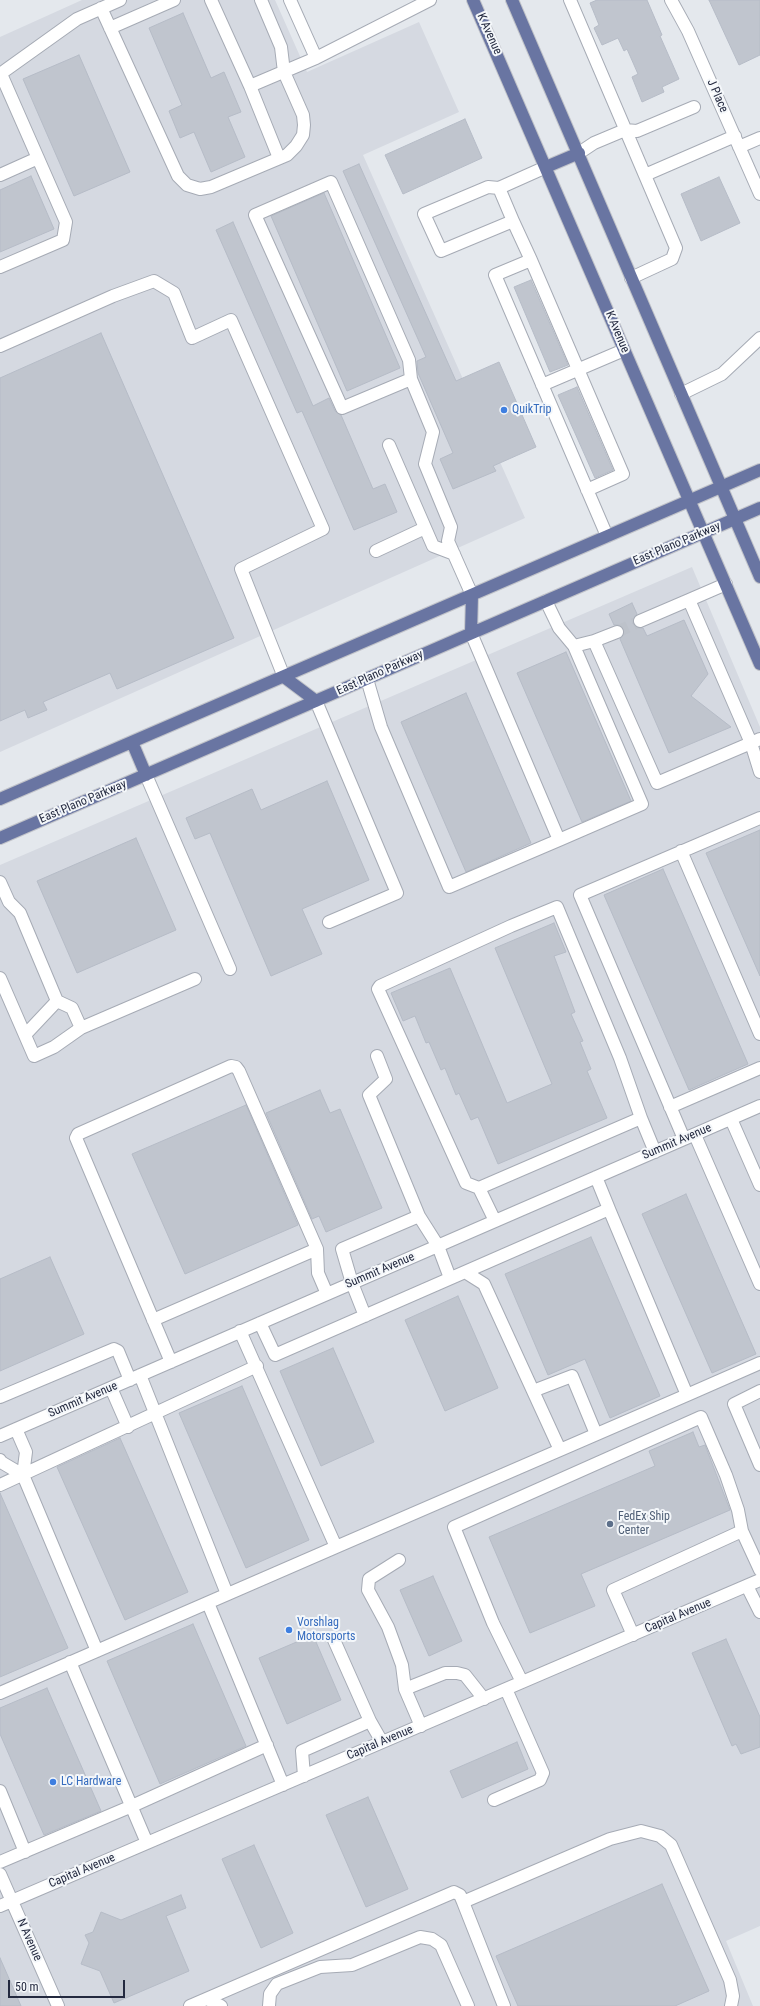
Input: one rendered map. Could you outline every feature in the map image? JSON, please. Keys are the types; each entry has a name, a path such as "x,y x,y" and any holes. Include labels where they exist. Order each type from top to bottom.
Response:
{"main road":[{"name":"K Avenue","path":"474,0 760,664"},
{"path":"512,0 760,577"},
{"path":"546,167 579,153"},
{"path":"0,799 760,470"},
{"name":"East Plano Parkway","path":"0,838 760,508"},
{"path":"471,633 472,595"},
{"path":"284,677 316,701"},
{"path":"132,742 146,775"}],"street":[{"path":"0,267 63,240 66,222 1,74 77,19 120,0"},
{"path":"110,28 174,0"},
{"path":"212,0 250,86 279,158"},
{"path":"101,8 178,176 187,185 200,188 211,187 287,155 296,146 303,135 304,126 302,116 284,72 281,47 261,0"},
{"path":"290,0 316,58"},
{"path":"250,86 316,58 430,0"},
{"path":"570,0 676,248 672,259 631,278"},
{"name":"J Place","path":"671,0 688,31 760,194"},
{"path":"579,153 594,142 625,130 637,131 694,107"},
{"path":"645,175 737,142 760,138"},
{"path":"0,175 38,158"},
{"path":"513,221 441,251 424,214 488,187 499,188 546,167"},
{"path":"411,379 342,408 255,215 331,182 409,360 411,379 433,432 425,464 451,527 448,541 472,595"},
{"path":"499,188 623,474 587,490"},
{"path":"531,260 495,275 606,536"},
{"path":"0,346 113,296 154,281 174,293 192,338 231,320 323,529 241,569 284,677"},
{"path":"681,394 722,374 760,338"},
{"path":"542,385 624,350"},
{"path":"389,445 433,546 454,554"},
{"path":"376,550 425,528"},
{"path":"640,621 726,584"},
{"path":"688,600 756,741 760,772"},
{"path":"367,679 381,727 449,887 642,804 574,646 558,628 546,601"},
{"path":"574,646 594,642 617,632"},
{"path":"471,633 559,840"},
{"path":"594,642 657,783 756,741"},
{"path":"316,701 397,893 329,922"},
{"path":"146,775 230,969"},
{"path":"760,818 580,895 670,1107 689,1137 760,1284"},
{"path":"681,851 760,1034"},
{"path":"0,882 4,904 20,914 57,1001 72,1008 81,1028"},
{"path":"495,1221 479,1188 466,1183 378,989 380,986 511,926 557,907 620,1058 641,1118 655,1152"},
{"path":"0,978 34,1056 54,1047 81,1028 195,979"},
{"path":"25,1035 57,1001"},
{"path":"377,1056 386,1079 369,1096 419,1216 438,1246 450,1278"},
{"path":"171,1362 76,1138 78,1134 231,1066 236,1066 239,1071 317,1249 318,1273 327,1294"},
{"path":"670,1107 760,1068"},
{"name":"Summit Avenue","path":"0,1436 760,1106"},
{"path":"479,1188 641,1118"},
{"path":"731,1119 760,1185"},
{"path":"596,1177 608,1209 687,1394"},
{"path":"260,1323 275,1355 608,1209"},
{"path":"366,1316 352,1283 342,1249 419,1216"},
{"path":"153,1320 317,1249"},
{"path":"465,1272 484,1284 560,1450"},
{"path":"240,1332 257,1366 336,1547"},
{"path":"0,1397 114,1349 118,1351 135,1378 155,1415 228,1594"},
{"path":"0,1693 760,1363"},
{"path":"0,1485 155,1415 257,1366"},
{"path":"533,1391 572,1376 596,1434"},
{"path":"111,1388 128,1427"},
{"path":"760,1391 734,1404 760,1465"},
{"path":"522,1682 493,1623 454,1527 701,1417 726,1474 738,1510 742,1531 760,1570"},
{"path":"16,1429 26,1452 23,1475 97,1651"},
{"path":"0,1460 23,1475"},
{"path":"633,1635 613,1590 742,1531"},
{"path":"399,1560 369,1578 368,1590 388,1627 402,1665 405,1689 420,1726"},
{"name":"Capital Avenue","path":"0,1906 760,1580"},
{"path":"747,1586 760,1612"},
{"path":"208,1603 284,1785"},
{"path":"334,1640 370,1721 382,1742"},
{"path":"70,1662 147,1843"},
{"path":"405,1689 445,1673 457,1673 465,1676 484,1699"},
{"path":"494,1800 540,1780 543,1773 506,1689"},
{"path":"304,1776 302,1751 370,1721"},
{"path":"0,1862 132,1806 267,1745"},
{"path":"0,1791 25,1852"},
{"path":"463,1902 610,1839 641,1831 660,1836 671,1845 730,1980 733,1996 731,2006"},
{"name":"N Avenue","path":"0,1874 58,2006"},
{"path":"190,2006 454,1892 460,1895 504,2006"},
{"path":"268,2006 270,1994 277,1984 320,1966 330,1967 352,1965 420,1937 432,1939 441,1945 468,2006"},
{"path":"323,1949 330,1967"},
{"path":"207,1999 222,2006"}],"shaded area":[{"path":"82,0 275,0 307,72 419,22 459,112 363,155 525,518 0,752 0,37"},
{"path":"692,567 760,727 760,1926 726,1941 753,2006 0,2006 0,865"}],"building":[{"path":"597,0 647,0 662,35 660,36 679,79 662,87 664,92 642,102 632,77 638,74 627,49 624,51 618,38 602,45 594,28 599,25 590,3"},
{"path":"709,0 760,0 760,55 739,65"},
{"path":"183,13 211,78 224,72 241,112 228,117 245,157 211,172 194,132 180,138 169,111 182,105 149,28"},
{"path":"79,55 130,172 74,196 23,79"},
{"path":"465,119 482,158 403,194 385,155"},
{"path":"359,164 456,381 499,362 536,447 493,466 496,471 453,489 440,459 453,453 418,373 417,361 426,357 343,171"},
{"path":"31,176 54,229 0,252 0,190"},
{"path":"719,177 740,223 701,241 681,194"},
{"path":"324,193 400,368 347,391 271,216"},
{"path":"233,222 313,406 329,398 335,411 341,415 373,489 385,484 397,512 354,530 302,411 297,413 216,230"},
{"name":"QuikTrip","path":"531,280 568,365 550,372 514,287"},
{"path":"101,333 234,638 117,689 110,673 43,702 47,710 28,718 25,710 0,721 0,378"},
{"name":"QuikTrip","path":"577,387 613,470 595,478 558,395"},
{"path":"632,603 637,614 633,620 633,624 639,628 643,628 647,636 684,620 708,674 691,696 731,727 669,753 620,639 624,634 624,629 618,625 614,625 609,614"},
{"path":"566,652 631,801 582,822 517,673"},
{"path":"466,693 531,843 466,872 401,722"},
{"path":"327,781 369,880 302,909 322,954 271,976 210,833 195,839 186,818 252,789 261,810"},
{"path":"760,830 760,976 706,853"},
{"path":"136,838 176,930 77,973 37,881"},
{"path":"663,869 748,1064 689,1090 604,895"},
{"path":"554,923 566,952 554,956 575,1012 571,1014 583,1041 580,1042 591,1069 587,1071 607,1118 498,1164 478,1117 471,1120 459,1093 456,1095 445,1068 441,1070 429,1042 426,1043 415,1016 403,1021 391,993 450,968 507,1103 552,1084 495,948"},
{"path":"320,1090 330,1113 340,1109 382,1208 326,1232 319,1216 312,1219 266,1113"},
{"path":"246,1105 298,1225 185,1274 132,1154"},
{"path":"686,1194 756,1354 712,1373 642,1214"},
{"path":"591,1237 660,1396 610,1418 585,1359 548,1375 505,1274"},
{"path":"50,1257 84,1334 0,1371 0,1279"},
{"path":"458,1296 498,1388 445,1411 405,1320"},
{"path":"333,1348 374,1442 321,1466 280,1371"},
{"path":"242,1386 309,1540 246,1568 179,1413"},
{"name":"FedEx Ship Center","path":"693,1432 699,1447 705,1445 730,1510 581,1574 595,1606 530,1633 489,1537 655,1466 649,1451"},
{"path":"120,1438 188,1592 125,1620 57,1467"},
{"path":"0,1493 68,1648 0,1677"},
{"path":"433,1576 462,1641 429,1656 400,1590"},
{"path":"193,1624 246,1746 160,1784 107,1661"},
{"path":"313,1635 341,1700 287,1724 259,1658"},
{"path":"726,1639 760,1717 760,1747 741,1754 736,1744 732,1746 692,1653"},
{"path":"47,1688 101,1811 44,1835 0,1734 0,1708"},
{"path":"517,1742 528,1769 462,1798 450,1771"},
{"path":"368,1797 408,1889 366,1907 326,1815"},
{"path":"254,1845 293,1933 261,1948 222,1859"},
{"path":"662,1884 709,1991 675,2006 518,2006 496,1956"},
{"path":"181,1895 186,1908 166,1916 189,1971 114,2003 100,1971 81,1964 89,1943 85,1935 93,1932 101,1912 121,1920"},
{"path":"0,1958 21,2006 0,2006"}],"tunnel":[{"path":"617,632 640,621"}],"place":[{"name":"QuikTrip","path":"504,410"},
{"name":"FedEx Ship Center","path":"610,1524"},
{"name":"Vorshlag Motorsports","path":"289,1630"},
{"name":"LC Hardware","path":"53,1782"}]}
